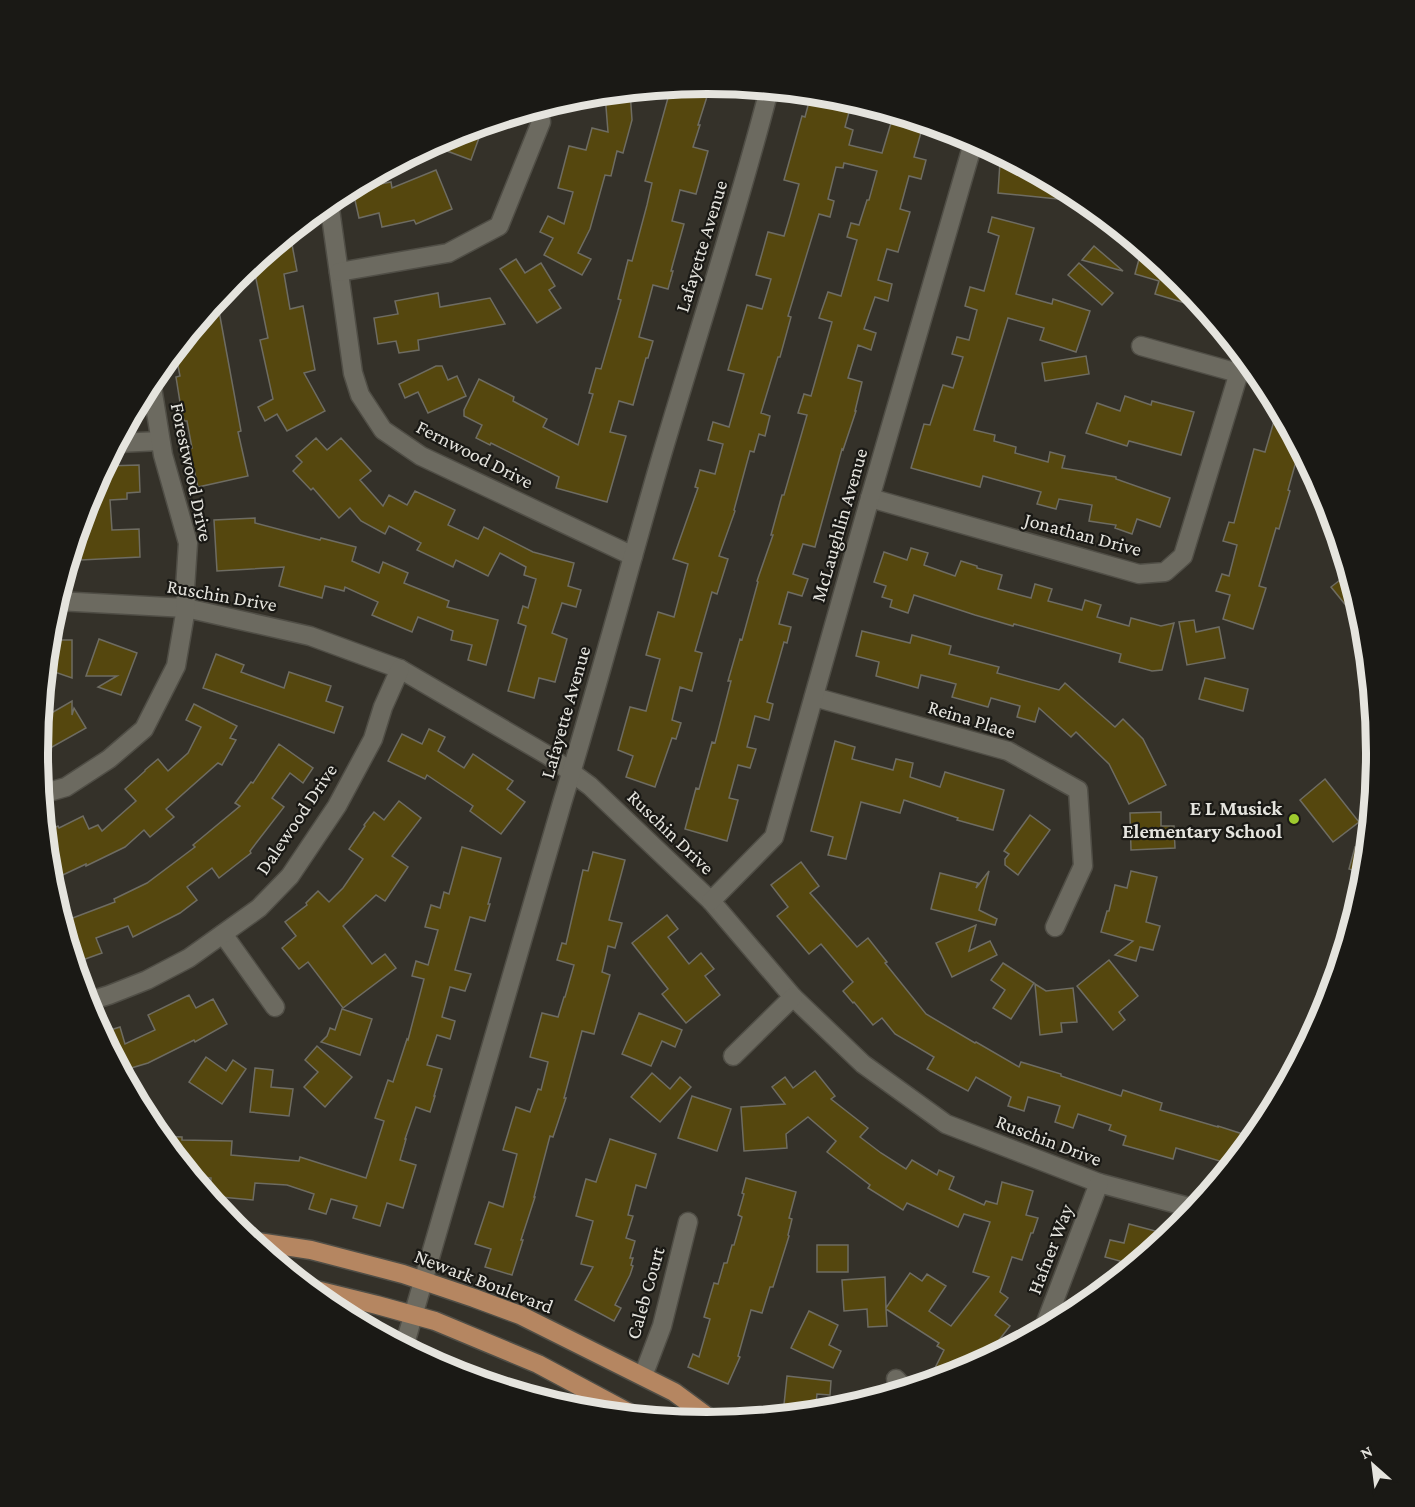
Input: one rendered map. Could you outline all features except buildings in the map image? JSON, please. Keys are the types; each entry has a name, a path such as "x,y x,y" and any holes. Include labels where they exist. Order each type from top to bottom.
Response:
{"main road":[{"name":"Newark Boulevard","path":"268,1244 311,1250 424,1280 520,1315 674,1392 702,1413"},
{"path":"329,1293 435,1321 537,1364 618,1407"}],"street":[{"name":"Lafayette Avenue","path":"406,1340 767,97"},
{"path":"339,272 448,253 499,226 541,122 540,115"},
{"name":"McLaughlin Avenue","path":"711,901 774,837 971,149"},
{"name":"Fernwood Drive","path":"330,213 353,373 360,395 383,430 421,456 633,556"},
{"path":"1142,346 1238,374"},
{"name":"Jonathan Drive","path":"870,498 1139,574 1165,572 1183,556 1241,366"},
{"name":"Forestwood Drive","path":"49,792 66,787 109,759 144,729 176,666 186,608 188,543 162,455 153,396"},
{"path":"126,443 160,441"},
{"name":"Ruschin Drive","path":"66,602 186,608 310,636 400,669 549,756 590,786 711,901 793,997 863,1064 946,1124 1099,1183 1186,1206"},
{"name":"Dalewood Drive","path":"95,999 147,980 189,958 259,908 290,876 331,815 372,739 382,707 400,669"},
{"name":"Reina Place","path":"814,697 1008,751 1078,790 1083,866 1056,927"},
{"path":"223,934 275,1007"},
{"path":"733,1056 793,997"},
{"name":"Hafner Way","path":"1047,1319 1099,1183"},
{"name":"Caleb Court","path":"643,1376 662,1326 687,1222"}],"place":[{"name":"E L Musick Elementary School","path":"1294,819"}]}
